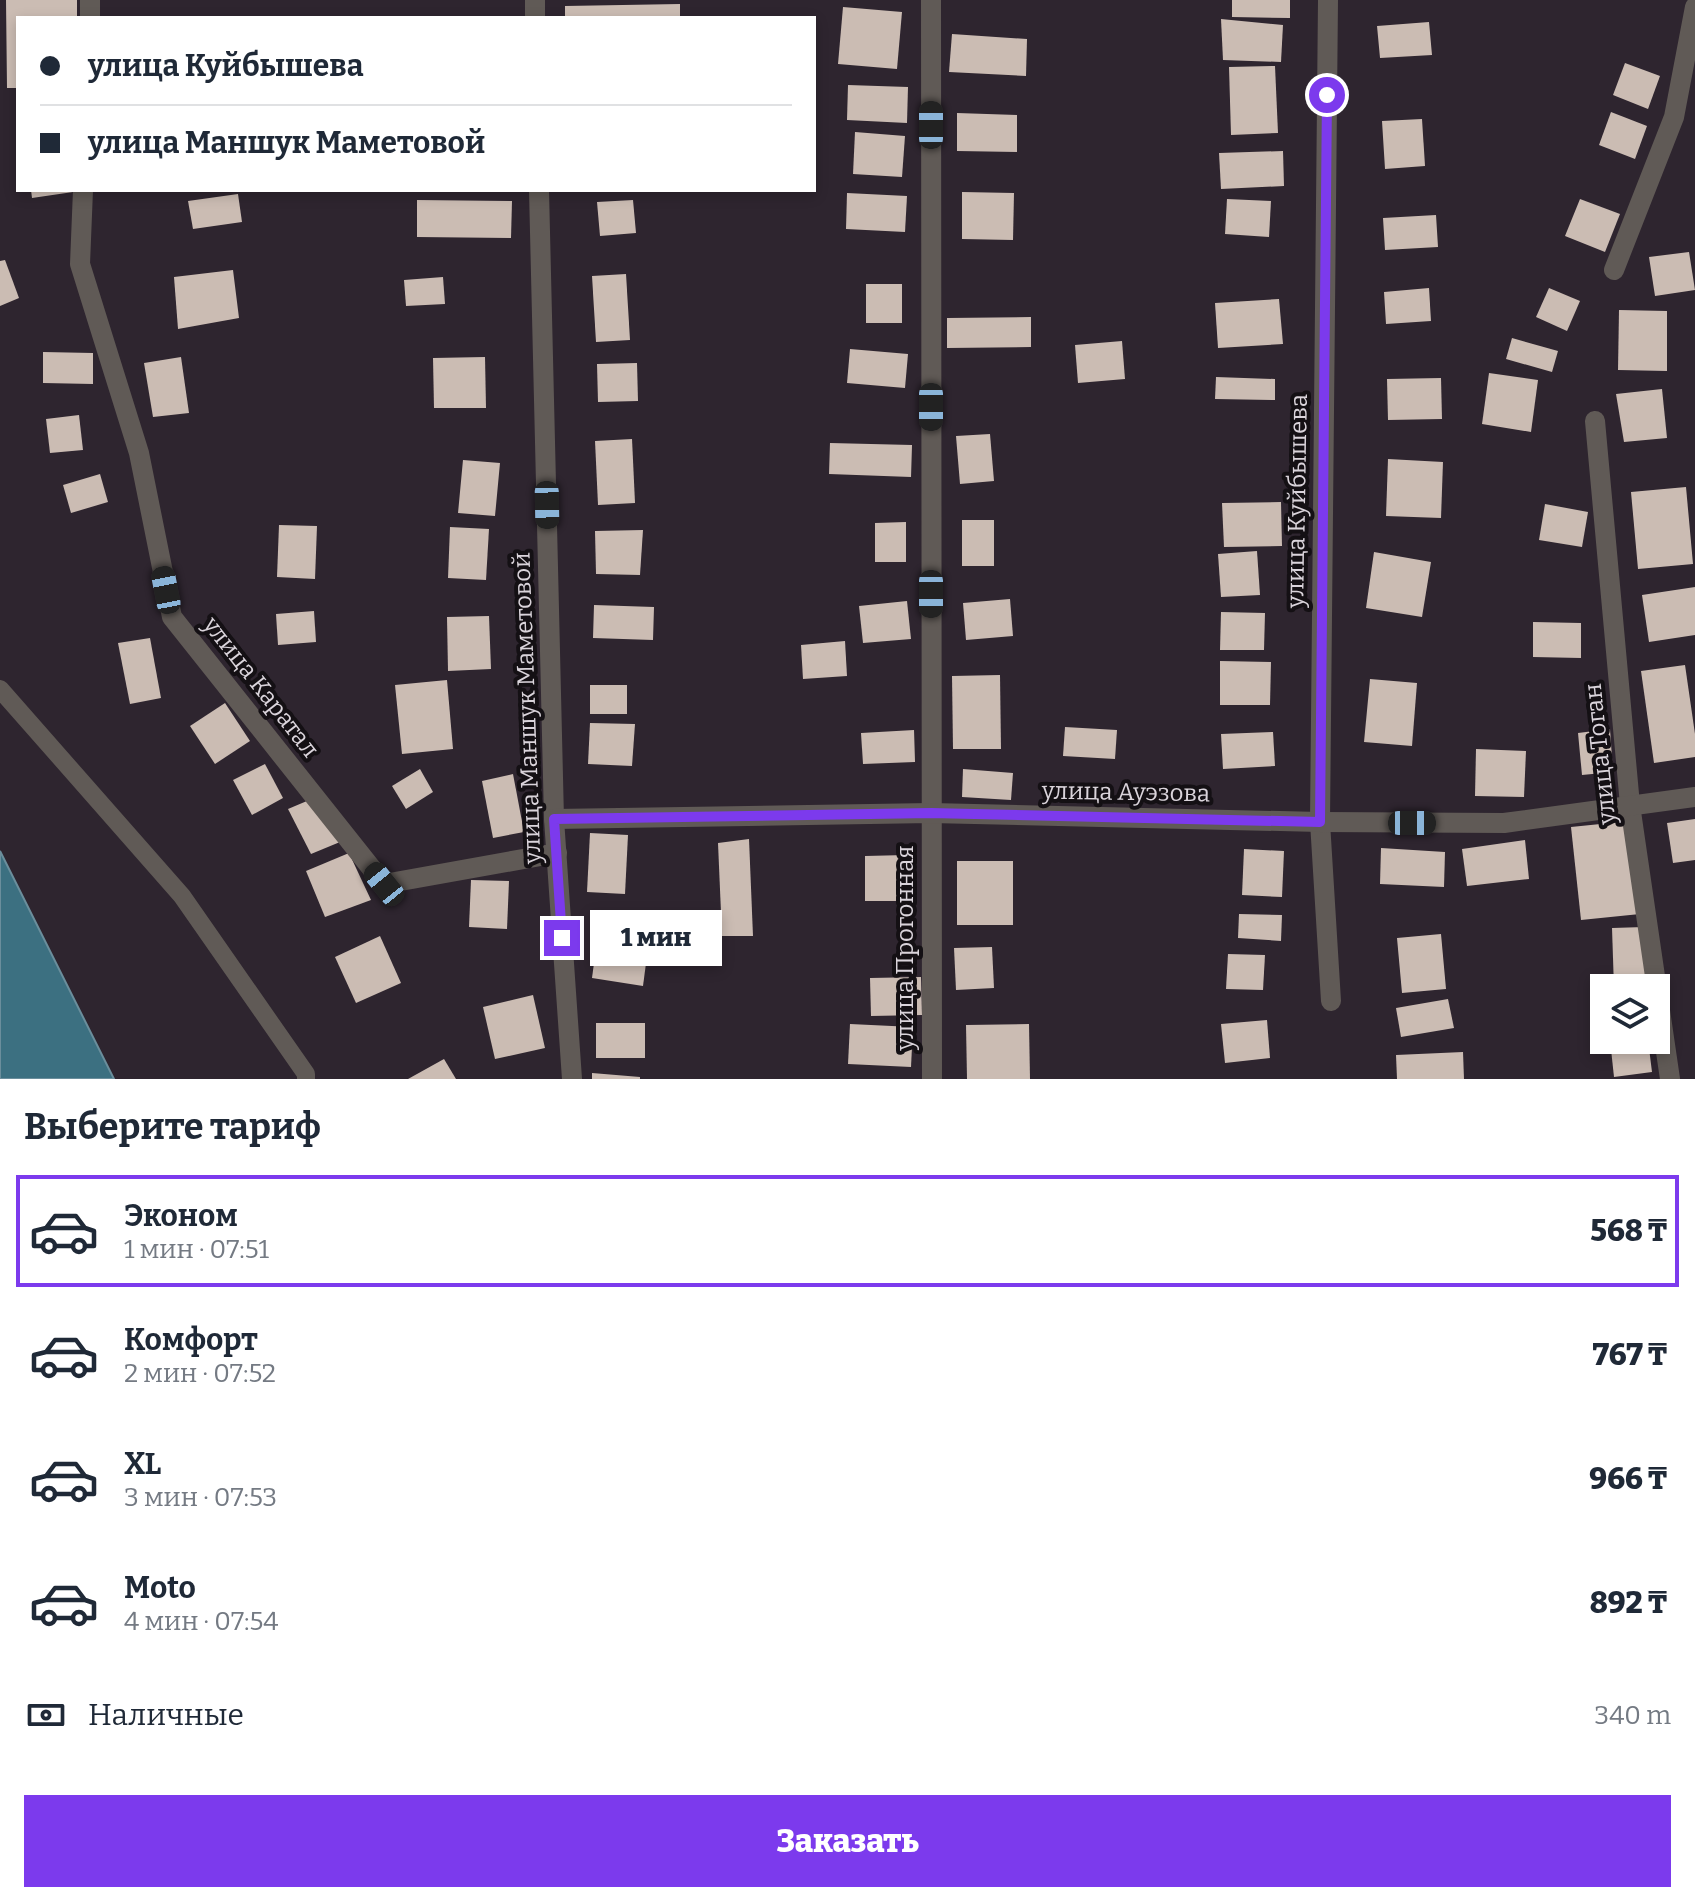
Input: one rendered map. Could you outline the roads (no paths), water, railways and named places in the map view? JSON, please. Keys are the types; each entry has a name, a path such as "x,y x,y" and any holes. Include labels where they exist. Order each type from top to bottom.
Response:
{"street":[{"name":"улица Прогонная","path":"931,0 932,1079"},
{"name":"улица Куйбышева","path":"1328,0 1320,822 1331,1001"},
{"path":"1614,270 1674,117 1695,7"},
{"name":"улица Каратал","path":"83,192 80,264 139,453 172,617 384,884 557,853"},
{"name":"улица Маншук Маметовой","path":"539,192 554,819 572,1079"},
{"name":"улица Тоган","path":"1595,421 1630,805 1670,1079"},
{"name":"улица Ауэзова","path":"554,819 931,813 1504,823 1695,797"}],"lane":[{"path":"0,689 182,896 306,1074 306,1079"}],"water":[{"path":"0,851 114,1079 0,1079"}]}
